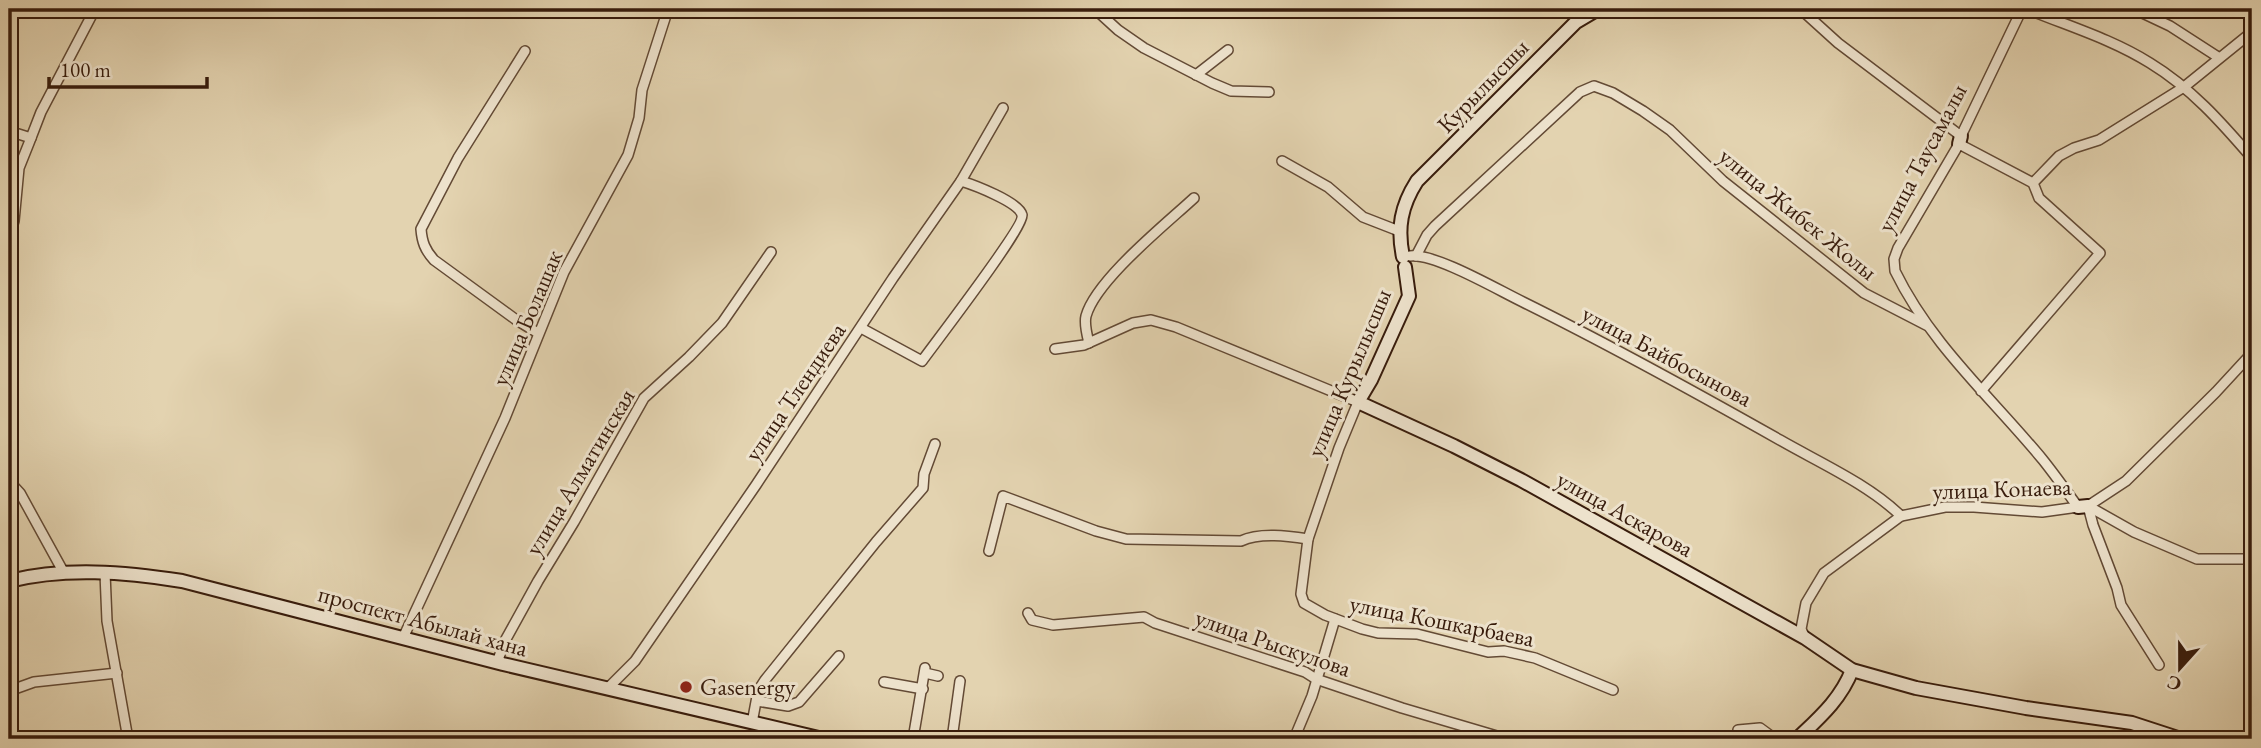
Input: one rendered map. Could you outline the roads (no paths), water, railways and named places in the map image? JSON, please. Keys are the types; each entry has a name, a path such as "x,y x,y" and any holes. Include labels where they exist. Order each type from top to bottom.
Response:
{"street":[{"path":"9,237 14,221 19,169 41,112 95,9"},
{"name":"улица Болашак","path":"403,638 505,418 564,272 628,155 639,118 642,90 668,9"},
{"path":"1096,9 1118,30 1150,51 1196,75 1231,91 1269,92"},
{"name":"Курылысшы","path":"1407,200 1417,181 1495,105 1535,61 1576,22 1598,9"},
{"path":"1805,9 1806,14 1838,43 1960,140 2034,183 2039,198 2100,253 1981,391"},
{"path":"2024,9 2137,56 2184,87 2213,112 2252,158"},
{"name":"улица Таусамалы","path":"1927,326 1895,271 1894,259 1960,140 1976,101 2024,9"},
{"path":"2134,9 2170,26 2218,57"},
{"path":"2034,183 2059,156 2099,140 2184,87 2252,32"},
{"path":"1196,75 1228,50"},
{"path":"525,51 458,158 421,229 421,235 427,252 434,260 538,333"},
{"name":"улица Жибек Жолы","path":"1408,260 1435,226 1580,92 1594,86 1633,105 1670,131 1723,181 1864,293 1927,326 2083,507 2141,536 2197,559 2252,559"},
{"name":"улица Тлендиева","path":"608,688 635,661 961,181 1003,108"},
{"path":"9,131 31,138"},
{"path":"1282,161 1328,187 1363,217 1399,232"},
{"path":"861,328 922,362 1004,250 1021,223 1020,210 1002,198 961,181"},
{"path":"1089,343 1086,316 1107,282 1194,198"},
{"name":"улица Курылысшы","path":"1304,603 1301,594 1308,539 1339,448 1409,296 1408,260 1399,232 1402,211 1407,200"},
{"name":"улица Алматинская","path":"497,662 506,639 538,581 643,398 722,323 771,251"},
{"name":"улица Байбосынова","path":"1408,260 1437,261 1674,380 1842,475 1890,505 1901,516"},
{"name":"улица Аскарова","path":"1055,349 1089,343 1133,323 1151,320 1176,327 1358,402 1454,446 1521,480 1805,638 1852,670 1916,688 2132,723 2181,739"},
{"name":"улица Конаева","path":"1805,638 1802,621 1806,603 1824,573 1901,516 1945,508 1974,507 2042,512 2083,507 2126,481 2252,353"},
{"path":"752,723 758,691 765,680 923,488 924,474 934,444"},
{"path":"9,481 20,493 64,573"},
{"path":"989,551 1003,496 1096,531 1126,539 1241,541 1248,538 1288,536 1308,539"},
{"path":"2083,507 2117,588 2120,605 2159,665"},
{"name":"проспект Абылай хана","path":"9,581 64,573 131,573 212,587 497,662 823,739"},
{"path":"105,573 107,621 128,739"},
{"name":"улица Кошкарбаева","path":"1304,603 1335,619 1378,633 1417,634 1488,652 1504,651 1535,659 1613,690"},
{"name":"улица Рыскулова","path":"1028,613 1032,620 1053,625 1144,617 1402,708 1507,739"},
{"path":"1294,739 1312,696 1335,619"},
{"path":"757,701 788,706 799,702 839,656"},
{"path":"1797,739 1832,705 1847,683 1852,670"},
{"path":"913,739 925,671 938,676"},
{"path":"9,691 34,682 117,673"},
{"path":"952,739 960,681"},
{"path":"884,682 923,689"},
{"path":"1738,730 1760,727 1775,739"}],"place":[{"name":"Gasenergy","path":"686,687"}]}
